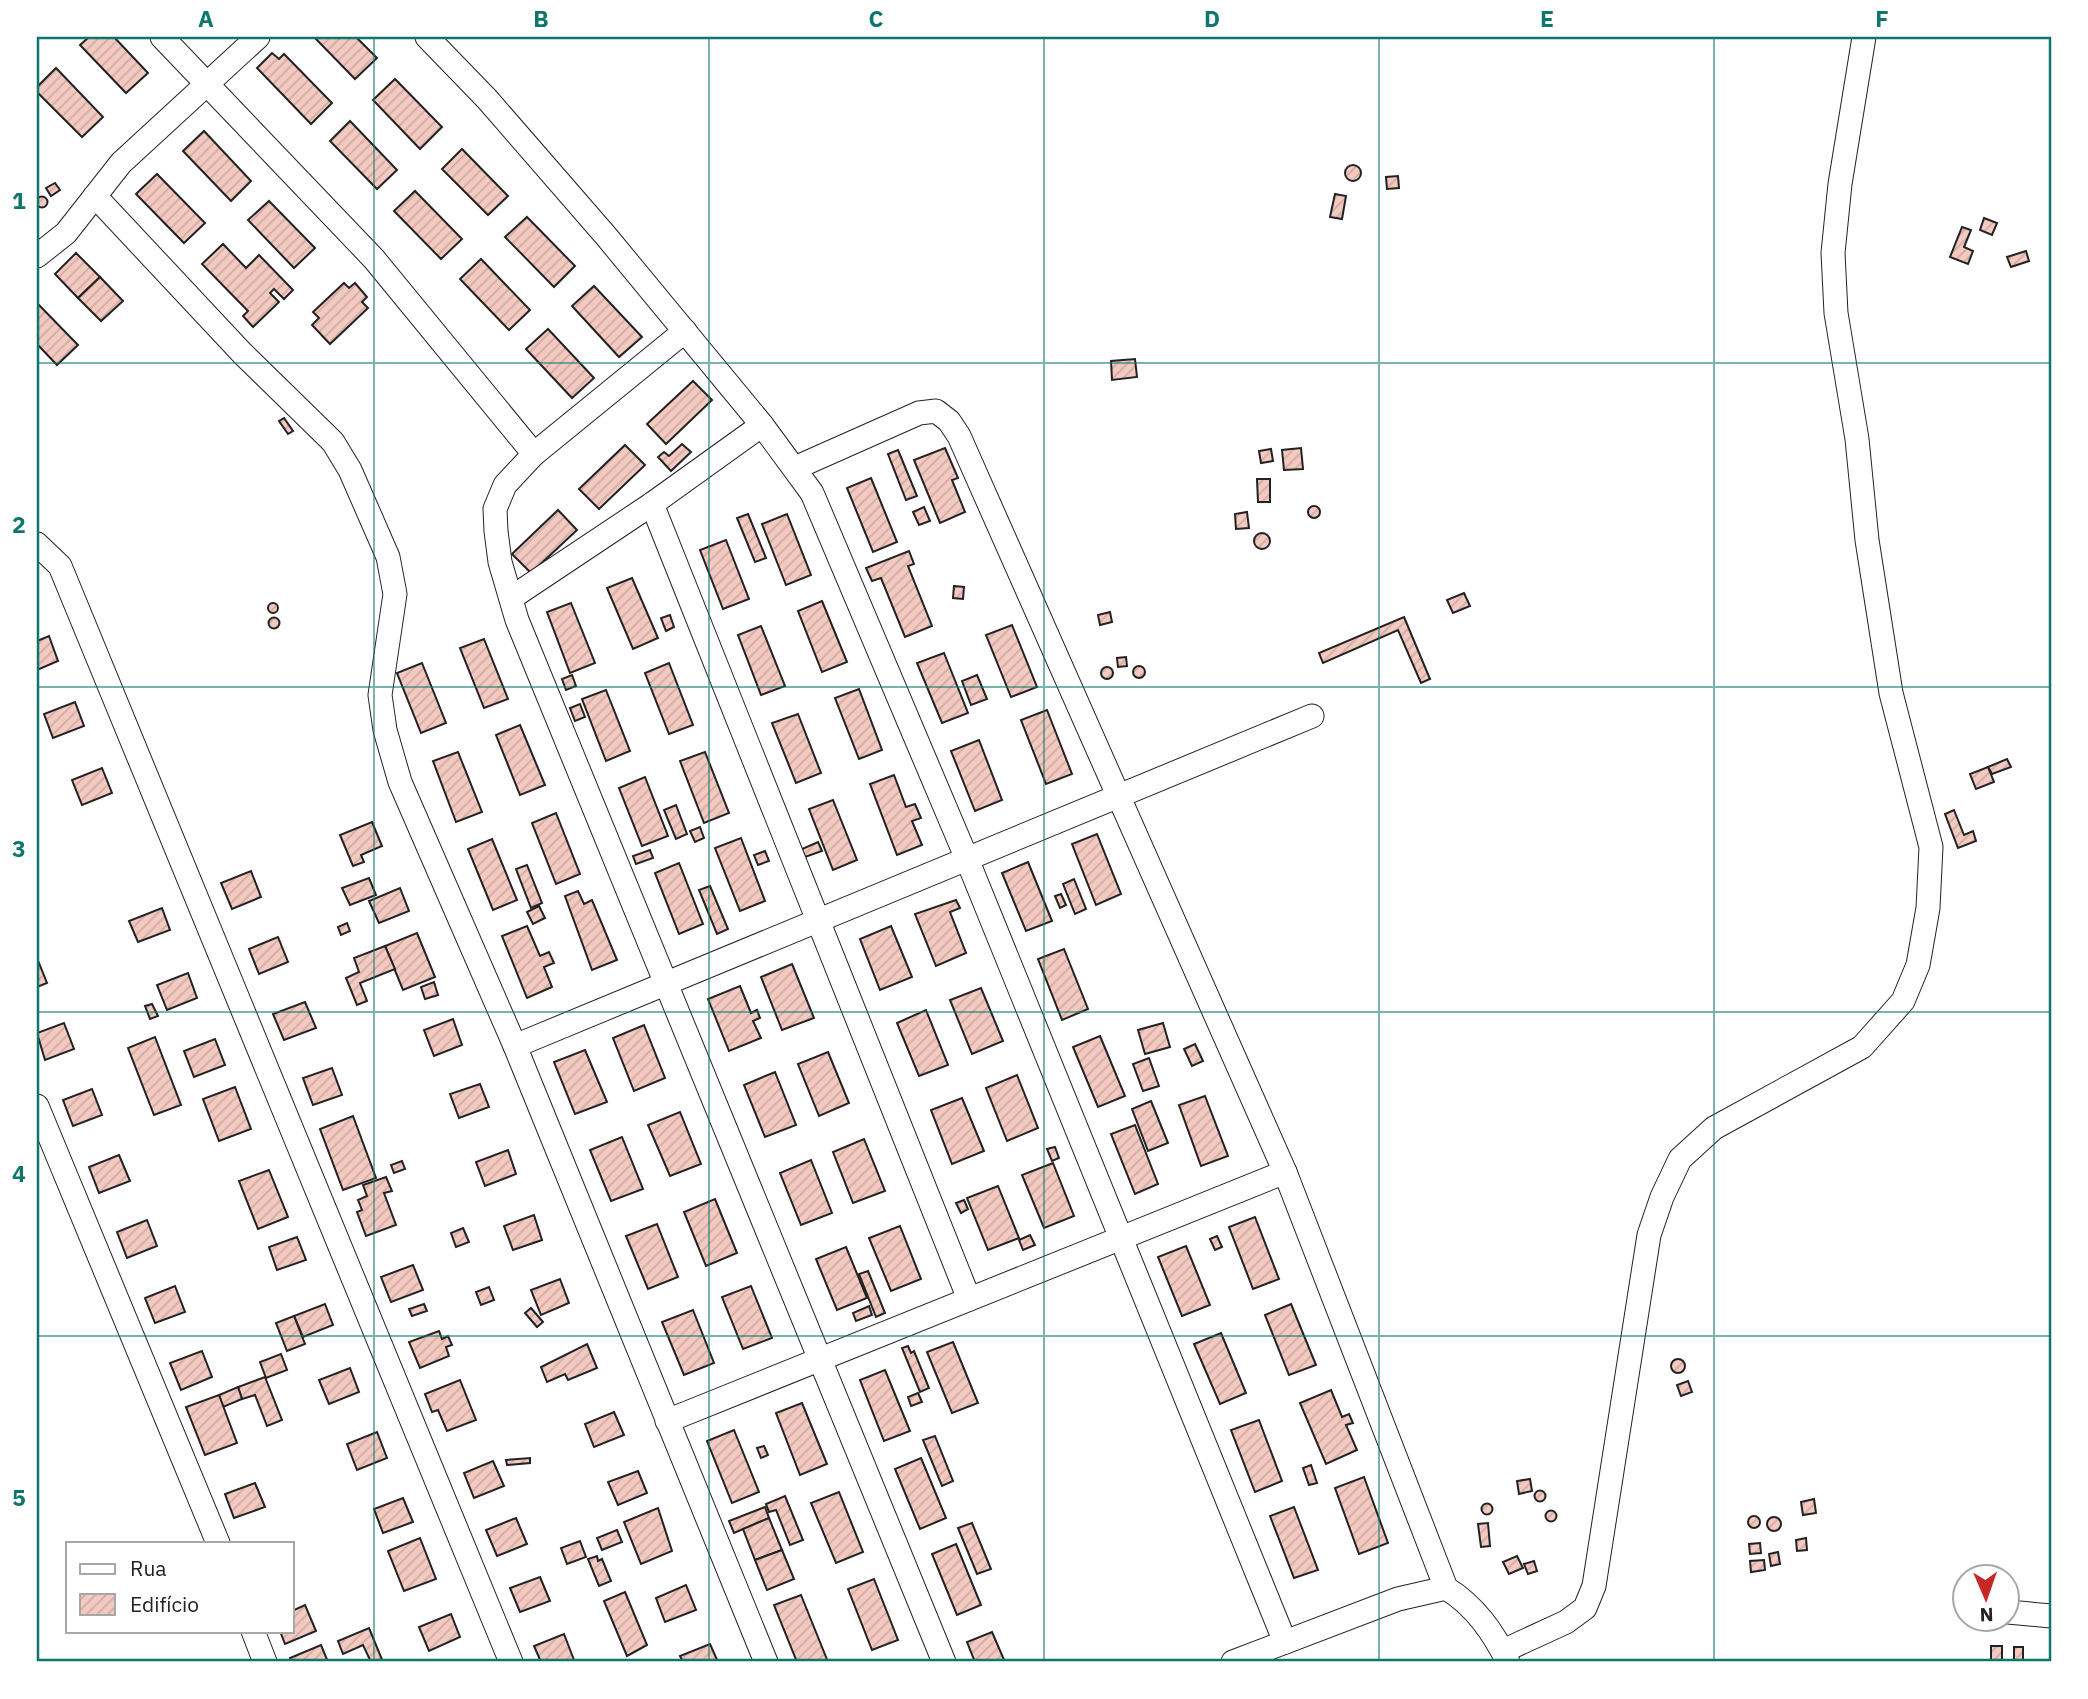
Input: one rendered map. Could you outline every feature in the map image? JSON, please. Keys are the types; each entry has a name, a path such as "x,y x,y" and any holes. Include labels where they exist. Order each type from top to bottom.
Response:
{"street":[{"path":"162,37 208,81 374,259 534,454"},
{"path":"37,256 66,233 121,163 258,37"},
{"path":"427,37 496,110 685,331 762,425 812,493 967,859 1285,1642"},
{"path":"795,468 919,413 936,411 949,421 978,476 1117,797 1285,1172 1446,1588 1464,1600 1481,1618 1505,1657 1585,1608 1594,1586 1649,1235 1662,1197 1680,1159 1714,1128 1862,1046 1903,1001 1918,965 1928,908 1931,847 1891,693 1867,540 1857,439 1836,313 1833,253 1837,207 1864,37"},
{"path":"95,196 242,353 333,442 350,470 388,557 395,594 380,695 385,730 400,782 515,1046 766,1662"},
{"path":"685,331 534,454 505,485 495,509 500,562 511,598 666,984 944,1662"},
{"path":"511,598 652,504 762,425"},
{"path":"652,504 816,921 969,1299"},
{"path":"37,544 60,566 511,1662"},
{"path":"515,1046 1312,716"},
{"path":"37,1106 218,1542"},
{"path":"667,1421 1285,1172"},
{"path":"1233,1662 1398,1599 1446,1588"},
{"path":"2022,1613 2051,1616"},
{"path":"253,1632 265,1662"}],"building":[{"path":"89,37 114,37 148,73 126,93 80,45"},
{"path":"314,37 356,37 377,58 355,79"},
{"path":"272,53 279,59 284,54 332,103 311,124 257,68"},
{"path":"56,68 103,117 82,137 37,92 37,87"},
{"path":"395,79 442,127 420,149 373,100"},
{"path":"350,121 397,170 377,189 330,141"},
{"path":"204,131 251,181 231,201 183,151"},
{"path":"462,149 508,196 488,215 442,169"},
{"path":"1350,165 1356,165 1361,173 1359,179 1350,181 1345,176 1345,170"},
{"path":"157,174 205,223 184,243 136,194"},
{"path":"1398,176 1399,188 1387,189 1386,177"},
{"path":"55,183 60,190 51,196 46,188"},
{"path":"415,191 462,239 441,259 394,211"},
{"path":"1335,194 1346,196 1342,219 1330,217"},
{"path":"42,196 48,202 42,208 36,202"},
{"path":"269,201 315,248 294,268 248,220"},
{"path":"527,217 575,266 554,287 505,237"},
{"path":"1984,218 1997,223 1992,235 1980,230"},
{"path":"1962,227 1971,230 1964,247 1973,251 1968,264 1950,257"},
{"path":"223,244 246,268 259,255 293,290 284,299 274,289 270,293 279,302 253,327 243,316 248,311 202,264"},
{"path":"2026,251 2029,261 2011,267 2007,257"},
{"path":"76,253 100,277 78,298 55,274"},
{"path":"481,259 530,310 509,330 460,279"},
{"path":"100,277 123,301 101,321 78,298"},
{"path":"344,283 349,288 355,283 367,297 362,302 368,308 330,344 312,325 319,318 313,312"},
{"path":"594,286 642,337 619,357 572,306"},
{"path":"37,303 78,345 57,365 37,344"},
{"path":"548,329 594,378 572,398 526,349"},
{"path":"1135,359 1137,377 1112,380 1111,361"},
{"path":"693,381 712,400 666,444 647,424"},
{"path":"284,418 293,431 288,434 279,421"},
{"path":"682,444 691,452 671,471 658,457 664,452 669,456"},
{"path":"625,445 645,465 599,509 579,489"},
{"path":"945,448 958,478 952,480 965,512 940,523 914,460"},
{"path":"1301,448 1303,469 1284,470 1282,450"},
{"path":"1271,449 1273,461 1261,463 1259,451"},
{"path":"898,450 917,496 906,500 888,454"},
{"path":"871,478 897,542 873,552 847,488"},
{"path":"1257,479 1270,479 1270,502 1258,502"},
{"path":"924,507 930,521 919,525 913,512"},
{"path":"1309,507 1319,507 1319,517 1309,517"},
{"path":"558,510 577,530 531,573 512,554"},
{"path":"1247,512 1249,528 1236,529 1235,514"},
{"path":"748,514 766,558 755,562 737,518"},
{"path":"787,514 811,575 786,585 762,524"},
{"path":"1262,533 1270,541 1262,549 1254,541"},
{"path":"726,540 749,599 723,609 700,550"},
{"path":"909,551 914,564 908,566 932,626 905,637 881,578 872,581 866,568"},
{"path":"632,578 658,638 633,649 607,588"},
{"path":"954,586 964,587 963,599 953,598"},
{"path":"1464,593 1470,606 1453,613 1447,600"},
{"path":"822,601 847,662 822,672 798,611"},
{"path":"273,603 277,604 277,612 273,613 269,612 268,608 269,604"},
{"path":"571,603 595,663 570,673 547,612"},
{"path":"1110,612 1112,622 1100,625 1098,615"},
{"path":"670,615 674,627 666,631 661,618"},
{"path":"1404,617 1430,679 1421,683 1398,630 1323,663 1319,653"},
{"path":"274,618 278,619 278,627 274,628 270,627 269,623 270,619"},
{"path":"1012,625 1037,687 1011,697 986,635"},
{"path":"761,626 785,686 761,695 738,635"},
{"path":"49,636 58,661 37,670 37,641"},
{"path":"484,639 508,699 484,708 460,648"},
{"path":"944,653 968,713 942,723 917,663"},
{"path":"1126,657 1127,666 1118,667 1117,658"},
{"path":"422,663 446,723 421,733 397,673"},
{"path":"669,663 693,725 669,734 645,673"},
{"path":"1139,666 1145,672 1139,678 1133,672"},
{"path":"1107,667 1113,673 1107,679 1101,673"},
{"path":"572,675 576,686 566,690 562,679"},
{"path":"977,675 987,699 971,705 962,681"},
{"path":"859,689 882,750 859,759 835,698"},
{"path":"606,690 630,751 606,761 582,699"},
{"path":"75,702 84,726 53,738 44,714"},
{"path":"580,704 585,717 575,721 570,708"},
{"path":"1047,710 1072,774 1046,784 1021,720"},
{"path":"798,714 821,773 796,783 772,723"},
{"path":"520,725 545,785 520,795 496,735"},
{"path":"979,740 1002,800 975,811 951,751"},
{"path":"458,752 482,812 456,822 433,761"},
{"path":"705,752 729,813 704,823 680,761"},
{"path":"2007,759 2011,767 1992,774 1988,767"},
{"path":"1988,767 1994,782 1976,789 1970,774"},
{"path":"102,768 112,793 82,805 72,780"},
{"path":"894,775 906,807 915,804 921,818 912,821 922,845 897,855 870,784"},
{"path":"645,777 668,836 642,846 619,788"},
{"path":"833,800 857,860 833,870 809,809"},
{"path":"676,805 687,834 676,839 664,810"},
{"path":"1954,810 1964,835 1973,831 1976,841 1958,848 1945,814"},
{"path":"556,813 580,874 556,884 532,823"},
{"path":"372,822 382,846 361,855 364,862 353,866 340,835"},
{"path":"700,827 704,838 695,842 690,831"},
{"path":"1097,834 1121,894 1096,905 1072,844"},
{"path":"741,838 765,901 740,911 715,848"},
{"path":"492,839 517,900 493,910 468,849"},
{"path":"818,842 822,851 805,857 802,849"},
{"path":"650,850 653,858 636,864 633,856"},
{"path":"765,851 769,861 758,865 754,855"},
{"path":"1028,862 1052,921 1026,931 1002,873"},
{"path":"679,863 703,924 679,934 655,873"},
{"path":"527,865 542,903 531,908 516,869"},
{"path":"251,871 261,897 232,909 221,883"},
{"path":"369,878 376,895 350,905 342,888"},
{"path":"1074,879 1086,909 1075,914 1063,884"},
{"path":"710,886 728,929 717,934 699,890"},
{"path":"400,888 409,911 379,923 369,901"},
{"path":"578,891 584,904 592,900 617,960 592,970 565,896"},
{"path":"1061,894 1066,905 1060,908 1055,896"},
{"path":"956,900 960,908 950,912 966,953 936,966 915,914"},
{"path":"539,906 545,918 533,924 527,912"},
{"path":"162,908 170,930 138,942 129,921"},
{"path":"347,923 350,931 341,935 338,927"},
{"path":"527,926 540,956 549,952 554,963 544,967 552,987 527,998 502,936"},
{"path":"891,926 912,977 880,990 860,939"},
{"path":"417,933 435,977 403,990 385,946"},
{"path":"278,937 288,962 259,974 249,949"},
{"path":"385,946 395,969 360,983 367,1001 357,1005 346,978 359,972 354,958"},
{"path":"1064,949 1088,1009 1062,1020 1038,959"},
{"path":"37,958 47,983 37,987"},
{"path":"792,964 814,1018 782,1030 761,977"},
{"path":"188,973 197,998 167,1010 157,985"},
{"path":"434,982 438,995 425,999 421,987"},
{"path":"740,986 751,1013 757,1010 760,1018 753,1021 761,1038 729,1051 708,999"},
{"path":"981,988 1003,1041 972,1054 950,1000"},
{"path":"305,1002 316,1028 284,1040 273,1014"},
{"path":"152,1004 158,1016 150,1019 145,1006"},
{"path":"926,1010 948,1065 919,1076 897,1023"},
{"path":"453,1019 462,1045 434,1056 424,1030"},
{"path":"64,1023 74,1049 45,1060 37,1033"},
{"path":"1163,1023 1170,1047 1145,1054 1138,1030"},
{"path":"644,1025 665,1078 634,1091 613,1038"},
{"path":"1100,1036 1125,1096 1098,1107 1073,1047"},
{"path":"155,1037 181,1105 154,1115 128,1048"},
{"path":"215,1039 225,1065 194,1077 184,1051"},
{"path":"1195,1044 1203,1061 1192,1066 1184,1049"},
{"path":"585,1050 607,1102 575,1114 554,1062"},
{"path":"828,1052 849,1103 819,1116 798,1064"},
{"path":"1149,1058 1159,1086 1143,1091 1133,1064"},
{"path":"332,1068 342,1095 313,1105 303,1078"},
{"path":"775,1072 796,1125 765,1137 744,1085"},
{"path":"1017,1075 1038,1128 1007,1141 986,1088"},
{"path":"480,1084 489,1107 459,1118 450,1094"},
{"path":"235,1087 251,1129 219,1141 203,1099"},
{"path":"92,1089 102,1115 73,1126 63,1100"},
{"path":"1205,1096 1228,1156 1201,1166 1179,1105"},
{"path":"962,1098 984,1151 952,1164 931,1110"},
{"path":"1151,1101 1168,1143 1148,1151 1132,1109"},
{"path":"680,1112 701,1164 670,1176 648,1125"},
{"path":"353,1116 376,1178 343,1190 320,1129"},
{"path":"1135,1125 1158,1184 1135,1194 1111,1134"},
{"path":"622,1137 643,1189 611,1201 590,1150"},
{"path":"864,1139 885,1191 853,1203 833,1152"},
{"path":"1055,1147 1059,1158 1052,1161 1047,1149"},
{"path":"508,1150 516,1174 485,1186 476,1162"},
{"path":"119,1155 130,1181 99,1193 89,1167"},
{"path":"811,1160 832,1213 801,1225 780,1173"},
{"path":"402,1161 405,1169 394,1173 391,1165"},
{"path":"1053,1163 1074,1216 1044,1228 1022,1175"},
{"path":"269,1170 288,1217 258,1229 239,1181"},
{"path":"386,1177 392,1191 384,1193 396,1225 366,1236 357,1212 362,1210 358,1200 367,1196 363,1185"},
{"path":"998,1186 1019,1238 988,1250 967,1198"},
{"path":"715,1199 737,1253 706,1266 684,1212"},
{"path":"964,1200 968,1209 961,1213 956,1203"},
{"path":"534,1215 542,1240 513,1250 504,1226"},
{"path":"1255,1217 1279,1279 1253,1289 1229,1227"},
{"path":"147,1220 157,1246 127,1258 117,1232"},
{"path":"657,1224 678,1277 648,1289 626,1236"},
{"path":"900,1226 921,1279 891,1291 869,1238"},
{"path":"463,1228 469,1242 456,1247 451,1233"},
{"path":"1030,1235 1035,1245 1023,1250 1019,1240"},
{"path":"1217,1236 1222,1247 1215,1250 1210,1239"},
{"path":"297,1237 306,1260 277,1270 269,1247"},
{"path":"1186,1246 1210,1305 1182,1316 1158,1257"},
{"path":"846,1247 867,1298 837,1310 816,1259"},
{"path":"413,1265 423,1290 391,1302 381,1277"},
{"path":"868,1271 885,1313 876,1317 859,1274"},
{"path":"560,1279 569,1303 541,1315 531,1290"},
{"path":"175,1286 185,1312 155,1323 145,1298"},
{"path":"751,1286 772,1338 743,1349 722,1297"},
{"path":"489,1287 494,1300 481,1305 476,1292"},
{"path":"325,1304 333,1325 303,1337 294,1316"},
{"path":"424,1304 427,1311 412,1316 409,1309"},
{"path":"1291,1304 1316,1365 1289,1375 1265,1315"},
{"path":"869,1306 872,1315 856,1321 853,1313"},
{"path":"531,1308 543,1322 537,1327 525,1313"},
{"path":"693,1310 714,1363 684,1375 662,1322"},
{"path":"294,1316 305,1344 287,1351 276,1323"},
{"path":"439,1331 442,1339 448,1336 452,1345 446,1347 449,1356 420,1368 409,1342"},
{"path":"1221,1333 1246,1393 1220,1404 1194,1344"},
{"path":"953,1342 978,1403 952,1413 927,1352"},
{"path":"587,1344 597,1368 568,1380 565,1374 547,1382 541,1367"},
{"path":"908,1346 911,1353 914,1351 929,1388 920,1392 902,1348"},
{"path":"202,1351 212,1377 181,1390 170,1363"},
{"path":"281,1354 287,1370 266,1378 260,1362"},
{"path":"1678,1359 1683,1361 1683,1371 1678,1373 1673,1371 1671,1366 1673,1361"},
{"path":"350,1368 359,1392 329,1404 319,1380"},
{"path":"885,1370 910,1431 884,1441 860,1380"},
{"path":"265,1377 282,1420 267,1426 255,1395 242,1399 238,1387"},
{"path":"460,1380 476,1420 447,1431 438,1410 432,1412 425,1394"},
{"path":"1688,1381 1692,1392 1681,1396 1677,1385"},
{"path":"238,1387 242,1399 223,1407 219,1395"},
{"path":"1331,1390 1342,1417 1349,1414 1353,1423 1346,1425 1357,1450 1326,1464 1300,1403"},
{"path":"918,1393 922,1402 911,1406 908,1397"},
{"path":"219,1395 237,1443 205,1455 186,1407"},
{"path":"802,1403 827,1464 800,1475 776,1413"},
{"path":"614,1412 624,1435 594,1447 585,1424"},
{"path":"1259,1420 1282,1481 1255,1492 1231,1430"},
{"path":"734,1430 759,1492 732,1503 707,1441"},
{"path":"377,1432 387,1458 357,1470 347,1444"},
{"path":"935,1436 953,1481 942,1486 923,1440"},
{"path":"764,1446 768,1455 761,1458 757,1448"},
{"path":"530,1458 530,1463 507,1465 506,1460"},
{"path":"921,1458 946,1518 920,1529 895,1469"},
{"path":"493,1461 504,1486 474,1498 464,1473"},
{"path":"1311,1465 1317,1483 1309,1485 1303,1468"},
{"path":"638,1471 647,1493 618,1505 608,1482"},
{"path":"1364,1477 1388,1543 1359,1554 1335,1488"},
{"path":"1530,1479 1532,1491 1519,1494 1517,1481"},
{"path":"255,1483 265,1507 234,1518 225,1494"},
{"path":"1540,1490 1546,1496 1540,1502 1534,1496"},
{"path":"839,1492 863,1552 836,1563 811,1503"},
{"path":"785,1496 803,1540 790,1545 776,1510 769,1512 766,1504"},
{"path":"403,1498 413,1522 383,1533 374,1509"},
{"path":"1814,1499 1816,1513 1803,1515 1801,1502"},
{"path":"1487,1503 1493,1509 1487,1515 1481,1509"},
{"path":"765,1507 769,1518 734,1533 729,1521"},
{"path":"1294,1507 1318,1570 1294,1578 1270,1516"},
{"path":"658,1508 672,1551 641,1564 624,1522"},
{"path":"1551,1510 1557,1516 1551,1522 1545,1516"},
{"path":"1754,1516 1760,1522 1754,1528 1748,1522"},
{"path":"1774,1517 1779,1519 1779,1529 1774,1531 1769,1529 1767,1524 1769,1519"},
{"path":"516,1518 527,1544 497,1556 486,1530"},
{"path":"769,1518 782,1550 755,1560 743,1529"},
{"path":"972,1523 991,1569 977,1574 958,1528"},
{"path":"1488,1523 1490,1546 1481,1547 1478,1524"},
{"path":"617,1530 622,1542 602,1550 597,1538"},
{"path":"420,1538 436,1579 404,1591 388,1551"},
{"path":"1806,1538 1807,1550 1797,1551 1796,1540"},
{"path":"580,1541 586,1557 567,1564 561,1548"},
{"path":"1760,1543 1761,1553 1750,1554 1749,1544"},
{"path":"956,1544 981,1605 957,1615 932,1554"},
{"path":"782,1550 794,1579 767,1590 755,1560"},
{"path":"1778,1552 1780,1564 1771,1566 1769,1554"},
{"path":"597,1556 598,1561 602,1559 611,1581 599,1586 588,1559"},
{"path":"1517,1556 1523,1568 1509,1574 1503,1562"},
{"path":"1764,1560 1765,1570 1751,1572 1750,1561"},
{"path":"1534,1561 1537,1571 1528,1574 1524,1564"},
{"path":"540,1577 550,1601 520,1612 510,1588"},
{"path":"874,1579 898,1640 872,1650 848,1589"},
{"path":"686,1585 696,1610 665,1622 656,1598"},
{"path":"625,1592 647,1645 627,1656 604,1601"},
{"path":"801,1595 828,1662 797,1662 774,1605"},
{"path":"305,1605 316,1631 285,1644 280,1632 294,1632 294,1610"},
{"path":"451,1614 460,1637 429,1651 419,1627"},
{"path":"369,1628 383,1662 371,1662 363,1645 343,1654 338,1641"},
{"path":"992,1632 1005,1662 975,1662 967,1642"},
{"path":"564,1634 574,1660 541,1662 534,1646"},
{"path":"710,1644 718,1662 683,1662 680,1656"},
{"path":"321,1645 328,1662 292,1662 290,1658"},
{"path":"1991,1646 2002,1646 2002,1661 1991,1661"},
{"path":"2014,1647 2023,1647 2023,1660 2014,1661"}]}
